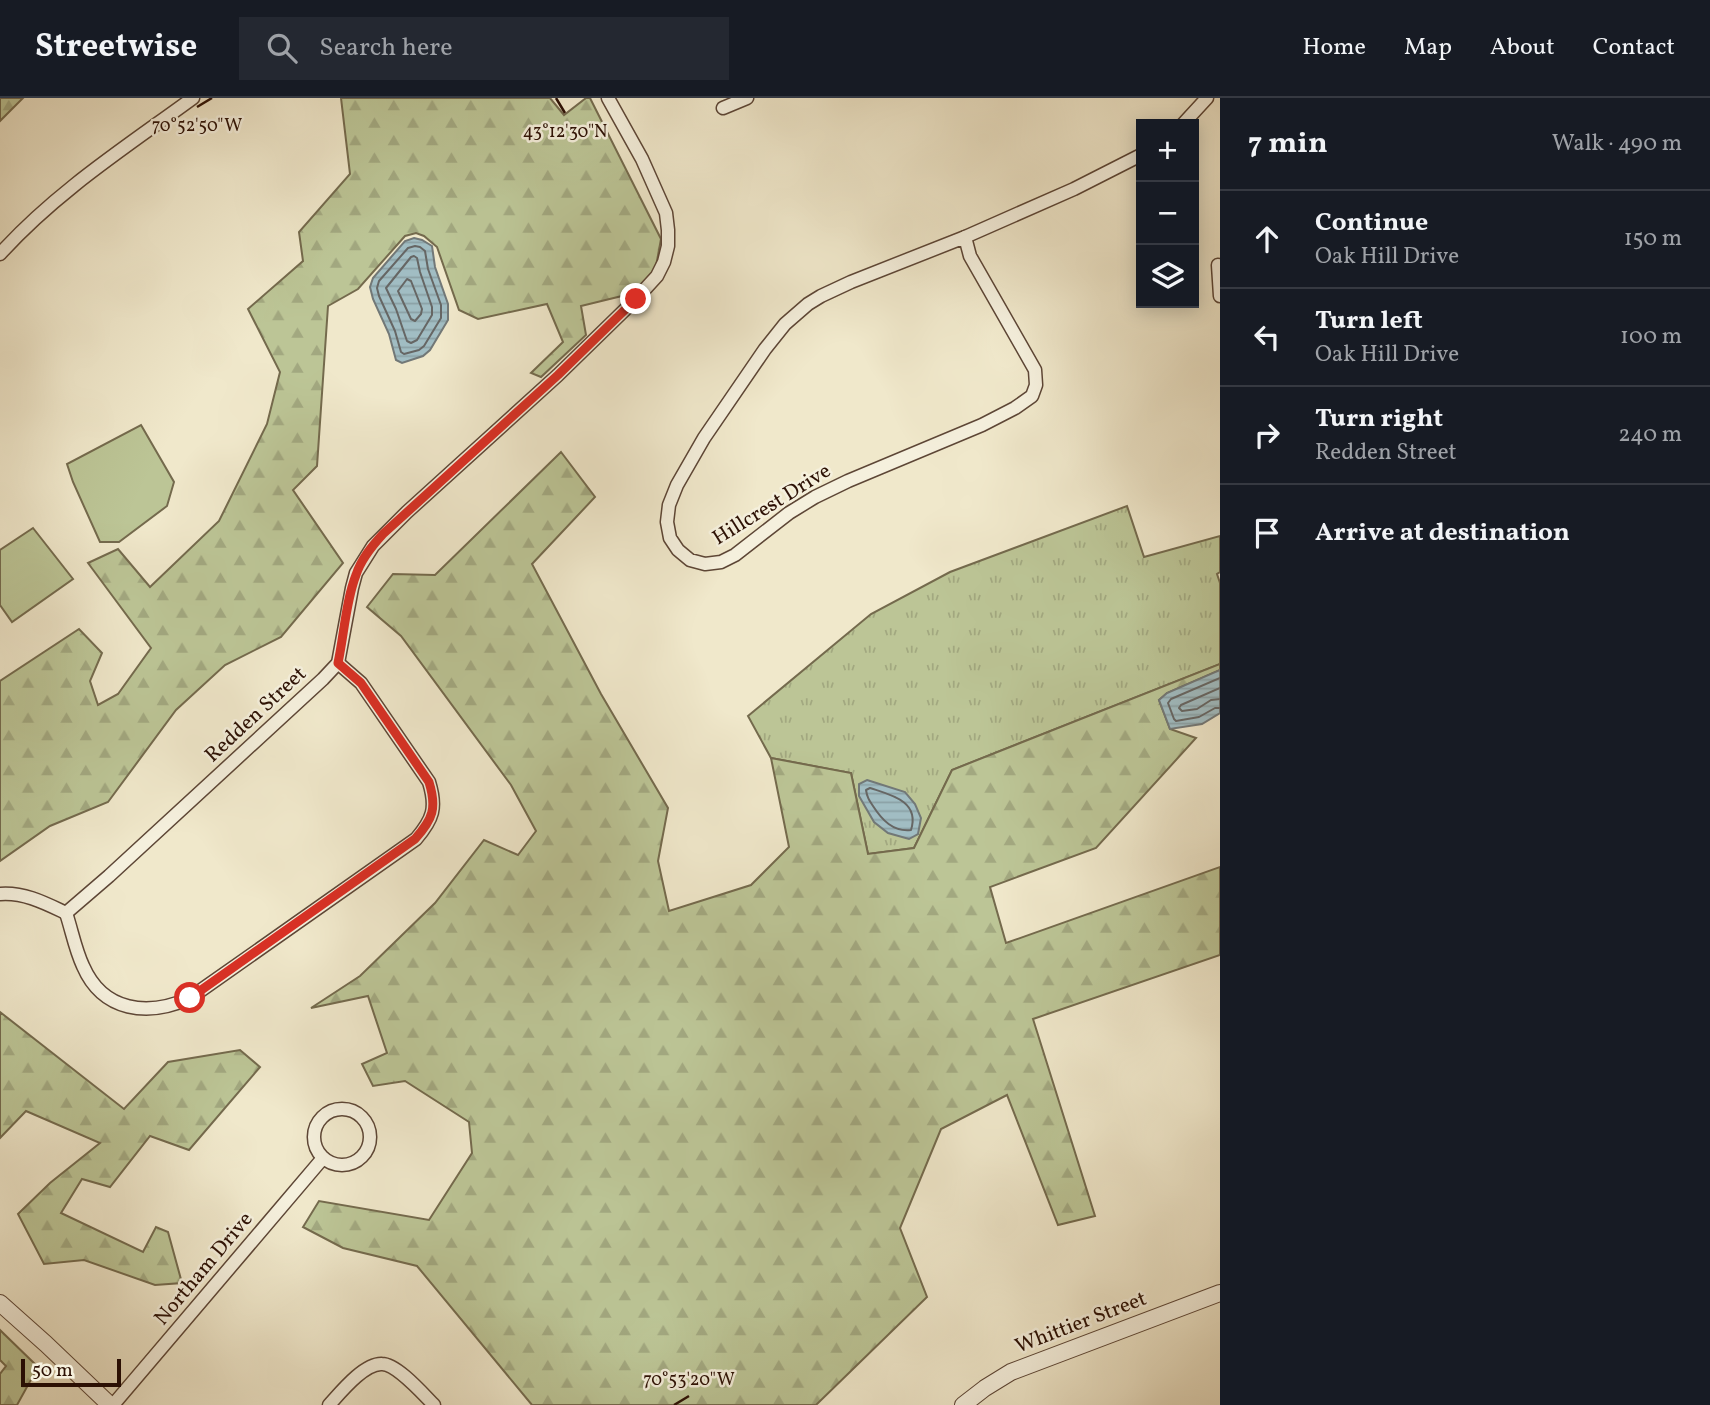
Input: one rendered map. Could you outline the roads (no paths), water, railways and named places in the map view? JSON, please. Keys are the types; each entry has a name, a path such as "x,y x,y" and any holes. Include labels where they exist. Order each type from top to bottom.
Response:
{"street":[{"path":"0,254 33,219 73,185 193,98"},
{"name":"Redden Street","path":"66,913 338,663 356,573 373,546 558,375 657,276 668,246 666,214 642,159 608,98"},
{"path":"723,108 747,98"},
{"path":"1188,119 1207,98"},
{"name":"Hillcrest Drive","path":"965,237 970,256 1035,370 1036,384 1032,396 982,425 815,497 789,513 735,555 721,562 705,564 690,559 677,550 670,538 667,522 669,505 677,485 704,438 785,324 802,309 821,296 851,282 965,237 1074,189 1136,158"},
{"path":"1218,265 1220,296"},
{"path":"0,894 24,895 66,913 83,968 102,994 115,1002 150,1010 190,998 415,839 426,827 433,813 429,782 361,683 338,663"},
{"path":"339,1108 357,1112 369,1127 369,1146 365,1154 349,1164 340,1165 323,1158 314,1142 316,1124 322,1116 339,1108"},
{"name":"Northam Drive","path":"111,1405 323,1158"},
{"name":"Whittier Street","path":"963,1405 1011,1372 1220,1293"},
{"path":"0,1303 111,1405"},
{"path":"329,1405 359,1375 372,1366 383,1363 395,1368 434,1405"}],"water":[{"path":"414,238 432,246 435,267 448,304 448,320 430,350 423,356 402,363 396,360 389,334 370,287 373,278 405,241"},
{"path":"1220,670 1220,713 1202,724 1170,729 1159,700 1167,693"},
{"path":"867,780 905,792 915,804 921,818 918,834 909,839 888,833 874,822 859,796 859,784"}]}
